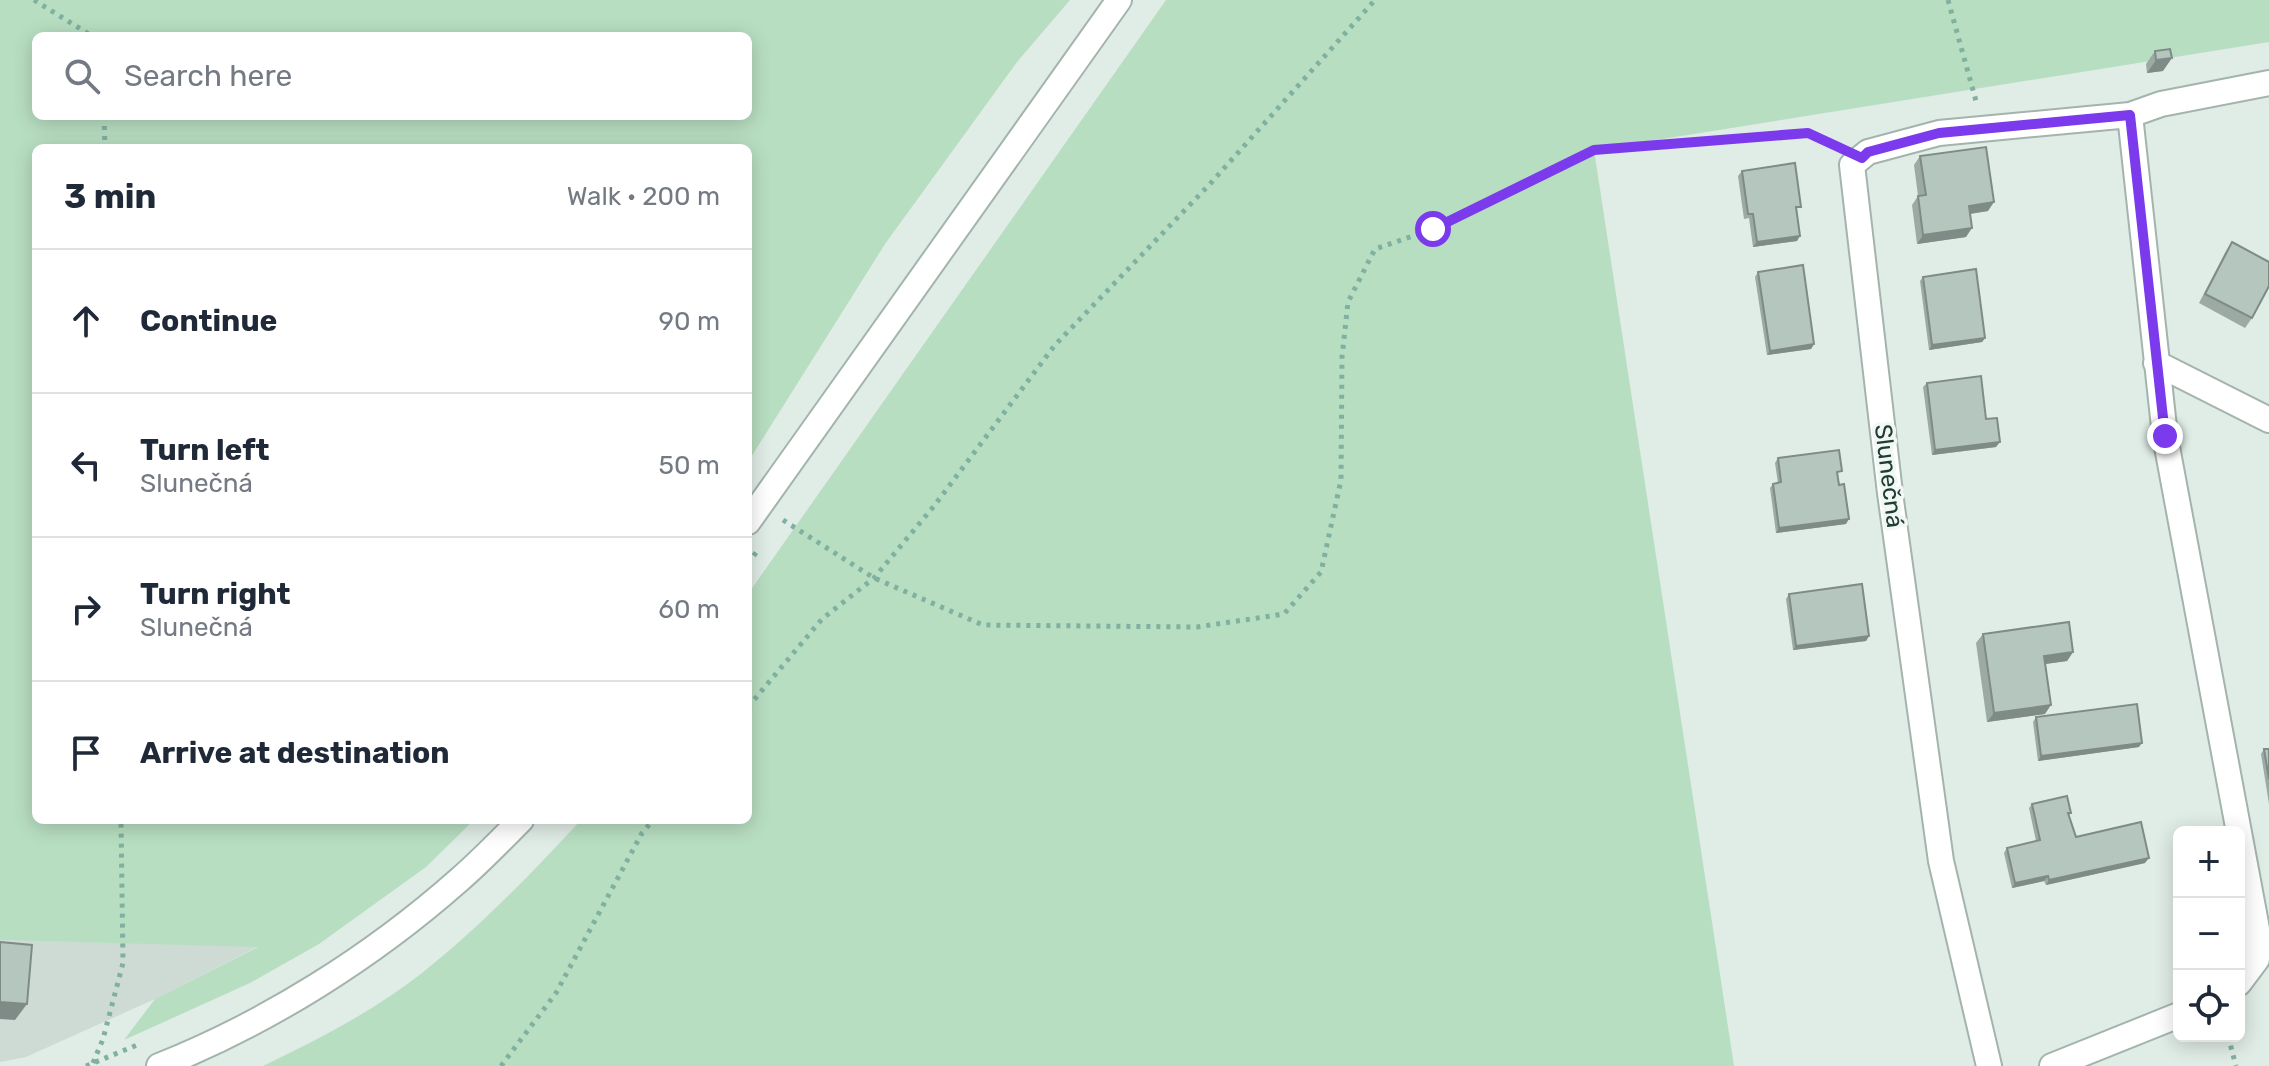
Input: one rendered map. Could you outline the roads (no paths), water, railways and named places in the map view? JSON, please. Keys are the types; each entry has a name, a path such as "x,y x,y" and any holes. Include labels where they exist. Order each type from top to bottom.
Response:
{"street":[{"path":"752,516 1119,0"},
{"path":"2245,975 2257,959 2257,929 2165,436 2130,115 2161,104 2269,83"},
{"name":"Slunečná","path":"1989,1066 1939,846 1890,493 1852,165 1868,152 1939,133 2130,115"},
{"path":"2156,363 2269,420"},
{"path":"159,1066 194,1052 292,1000 399,929 460,879 517,824"},
{"path":"2052,1066 2173,1017"}]}
